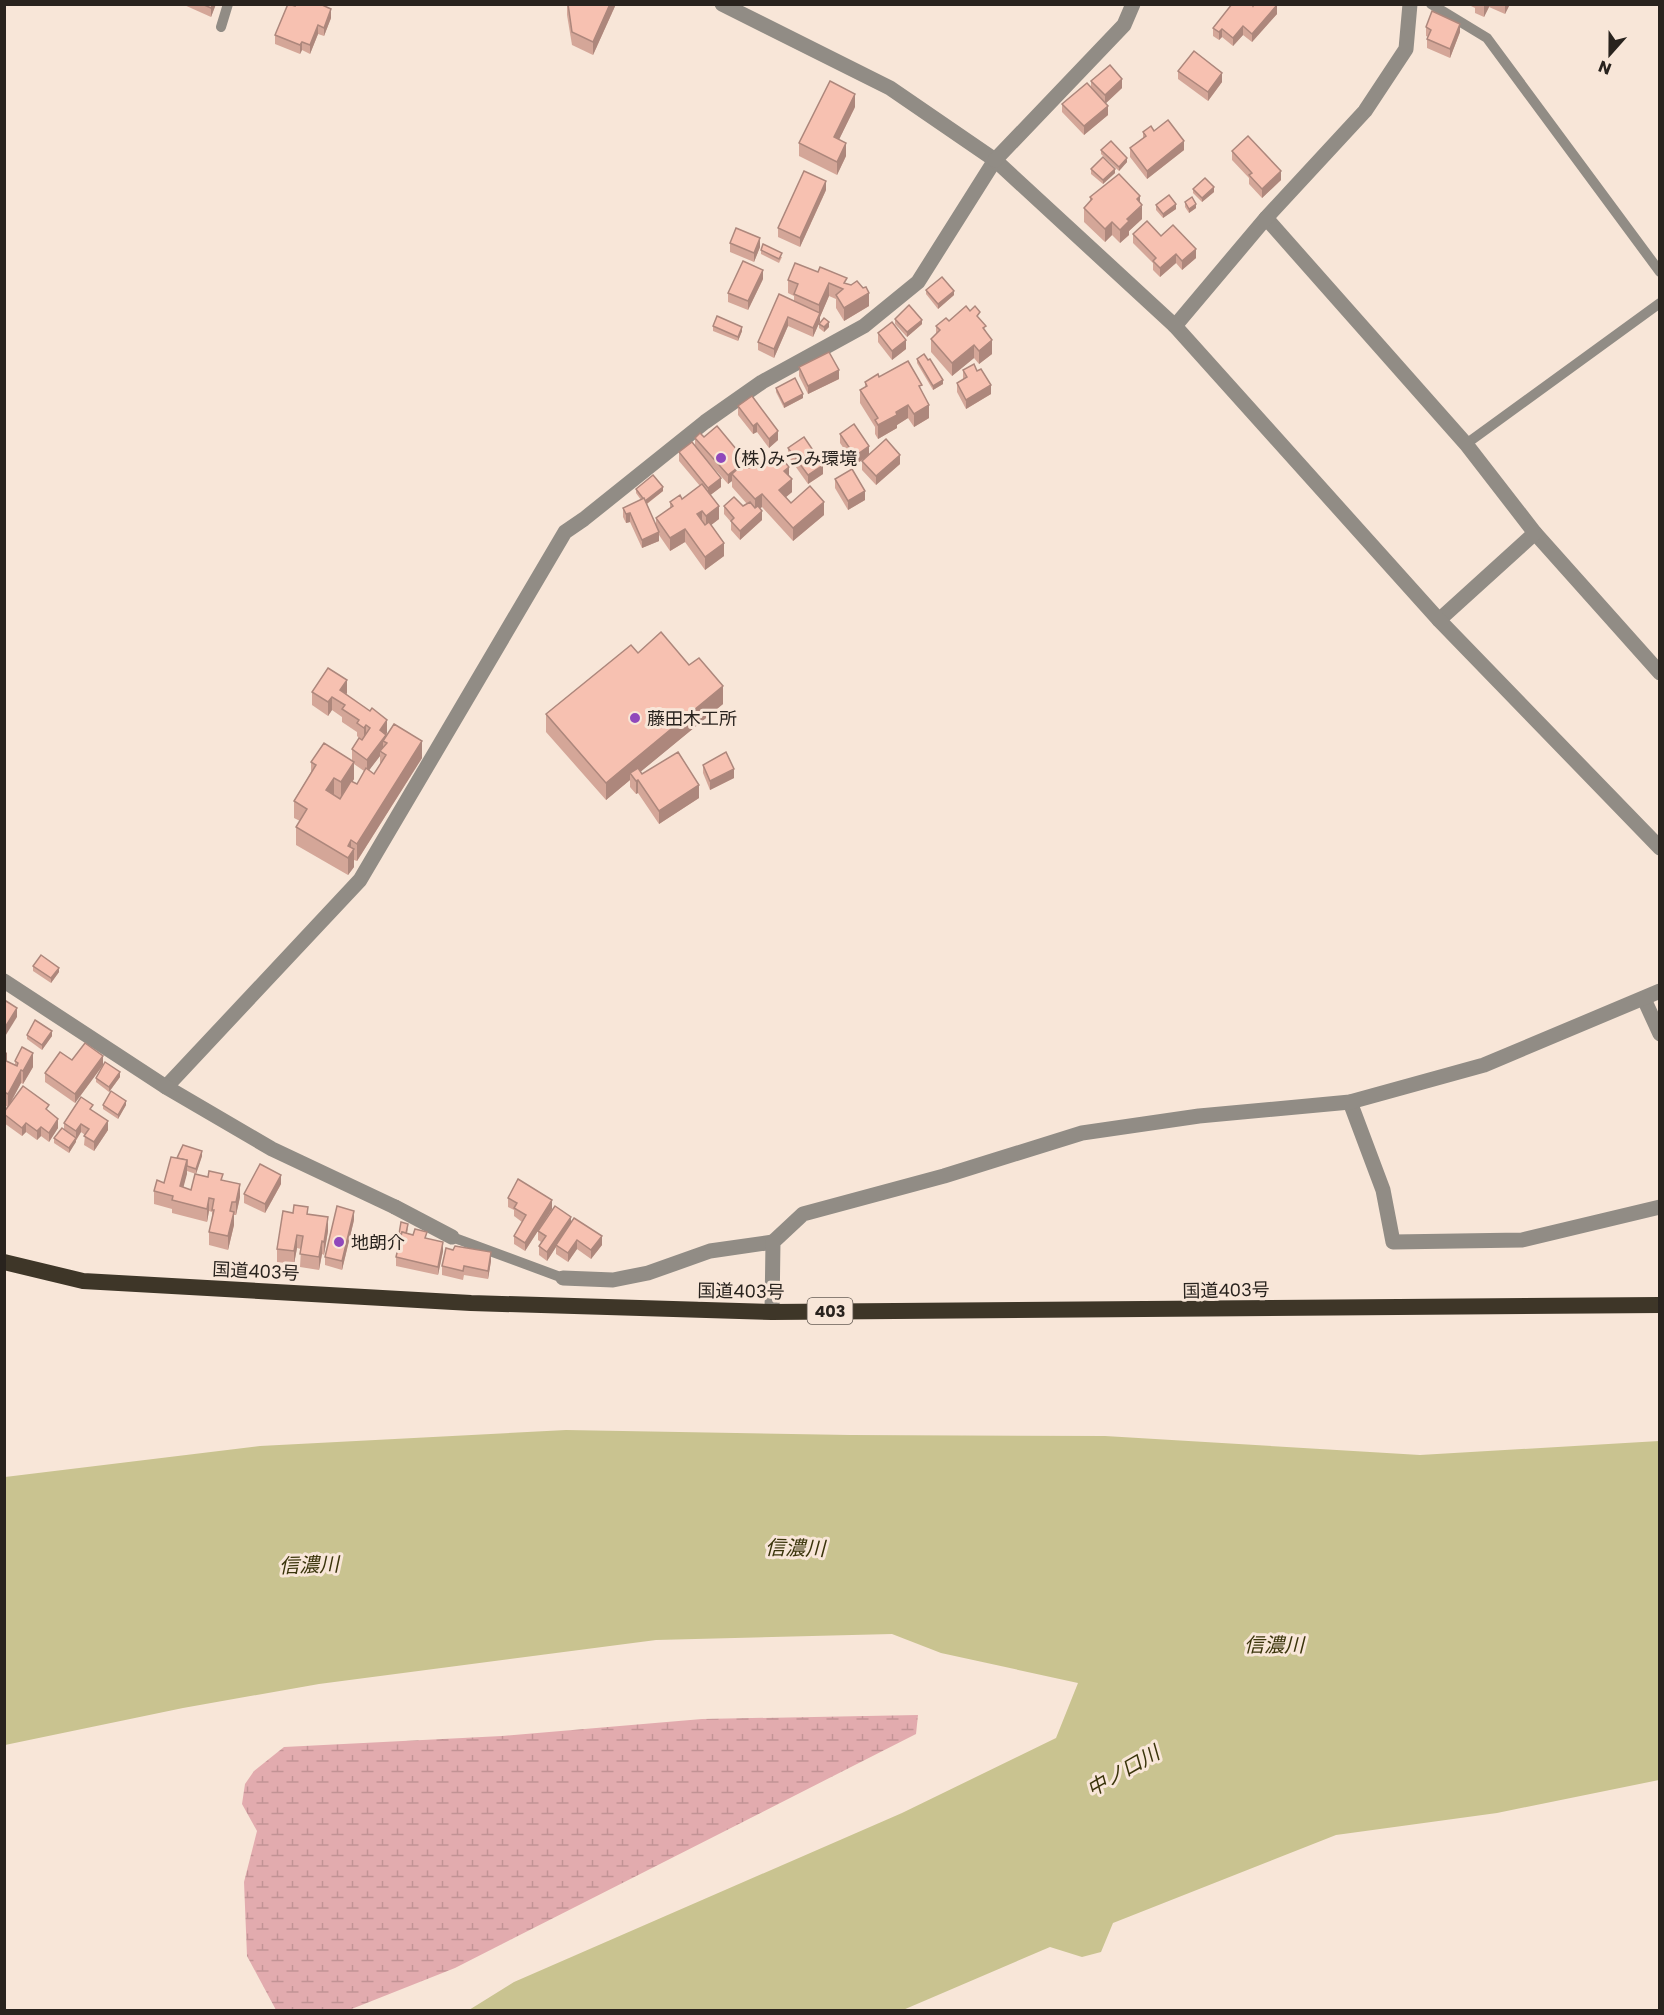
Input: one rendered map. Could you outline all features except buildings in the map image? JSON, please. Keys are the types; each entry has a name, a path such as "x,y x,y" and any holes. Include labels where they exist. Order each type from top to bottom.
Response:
{"highway":[{"name":"国道403号","path":"4,1262 83,1281 471,1303 772,1312 1659,1305"}],"street":[{"path":"722,4 890,88 995,160 1175,326 1439,620 1659,848"},
{"path":"166,1087 360,880 565,531 584,519 705,422 762,382 864,326 918,282 995,160 1124,25 1133,4"},
{"path":"1175,326 1266,218 1365,111 1406,49 1410,4"},
{"path":"1266,218 1466,444 1535,534 1659,673"},
{"path":"1439,620 1535,534"},
{"path":"4,981 166,1087 272,1149 394,1207 452,1238"},
{"path":"563,1278 613,1280 648,1273 710,1251 773,1242 803,1214 944,1176 1082,1133 1199,1116 1350,1102 1484,1065 1659,992"},
{"path":"1644,999 1659,1034"},
{"path":"1350,1102 1383,1190 1393,1242 1522,1240 1659,1207"},
{"path":"772,1312 773,1242"}],"lane":[{"path":"221,27 228,4"},
{"path":"1431,4 1487,38 1659,272"},
{"path":"1466,444 1659,303"},
{"path":"452,1238 563,1278"}],"green space":[{"path":"918,1715 916,1734 455,1968 349,2010 276,2010 247,1956 244,1882 257,1831 242,1804 245,1784 254,1771 284,1747 502,1736 702,1719"}],"water":[{"name":"信濃川","path":"566,1430 850,1435 1105,1436 1420,1455 1659,1441 1659,1780 1497,1813 1336,1835 1113,1923 1101,1952 1082,1957 1050,1947 903,2010 469,2010 514,1982 902,1813 1056,1738 1078,1683 941,1653 892,1634 656,1640 319,1684 183,1708 5,1745 5,1477 260,1446"}],"place":[{"name":"(株)みつみ環境","path":"721,458"},
{"name":"藤田木工所","path":"635,718"},
{"name":"地朗介","path":"339,1242"}],"water label":[{"name":"中ノ口川","path":"1123,1771"}]}
